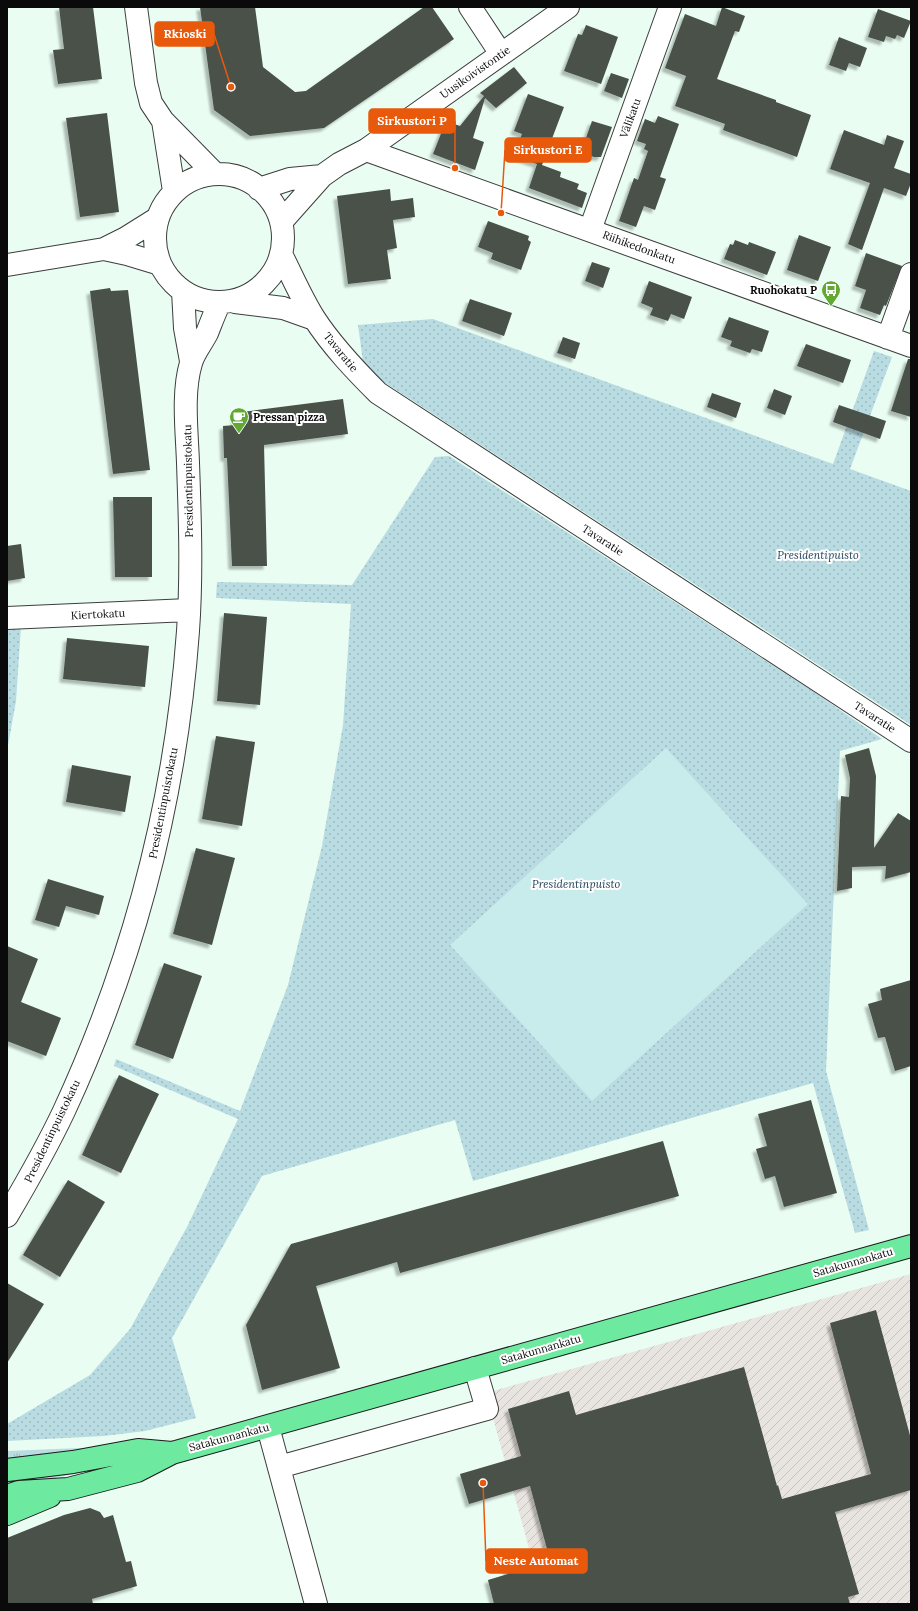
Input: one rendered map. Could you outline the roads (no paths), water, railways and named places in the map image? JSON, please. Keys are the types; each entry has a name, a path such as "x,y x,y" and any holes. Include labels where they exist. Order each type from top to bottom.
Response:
{"main road":[{"name":"Satakunnankatu","path":"7,1496 19,1492 68,1489 137,1471 172,1453 911,1246"},
{"name":"Satakunnankatu","path":"7,1470 73,1462 138,1450 172,1453"},
{"path":"7,1514 68,1489"}],"street":[{"path":"136,7 146,83 151,103 163,121 215,174"},
{"path":"470,7 501,54"},
{"name":"Uusikoivistontie","path":"282,221 322,176 339,164 366,150 568,7"},
{"name":"Välikatu","path":"590,230 670,7"},
{"path":"163,121 174,191"},
{"name":"Riihikedonkatu","path":"366,150 911,346"},
{"path":"226,302 254,294 269,280 283,258 284,238 282,221 273,204 259,189 239,178 215,174 195,177 174,191 164,204 158,218 155,239 160,264 174,282 182,291 202,301 283,308 314,319"},
{"path":"259,189 290,179 322,176"},
{"path":"7,264 104,249 126,238 158,218"},
{"path":"104,249 160,264"},
{"name":"Tavaratie","path":"283,258 314,319 350,365 378,393 911,741"},
{"path":"888,338 911,274"},
{"name":"Presidentinpuistokatu","path":"7,1216 64,1112 92,1047 133,934 153,857 170,782 181,703 189,610 190,508 187,385 191,361 185,328 182,291"},
{"name":"Presidentinpuistokatu","path":"191,361 226,302"},
{"name":"Kiertokatu","path":"7,618 189,610"},
{"path":"278,1467 487,1409 475,1368"},
{"path":"268,1427 316,1604"}],"place":[{"name":"Rkioski","path":"231,87"},
{"name":"Sirkustori P","path":"455,168"},
{"name":"Sirkustori E","path":"501,213"},
{"name":"Ruohokatu P","path":"831,307"},
{"name":"Pressan pizza","path":"239,434"},
{"name":"Neste Automat","path":"483,1483"}],"park label":[{"name":"Presidentipuisto","path":"818,555"},
{"name":"Presidentinpuisto","path":"576,884"}]}
